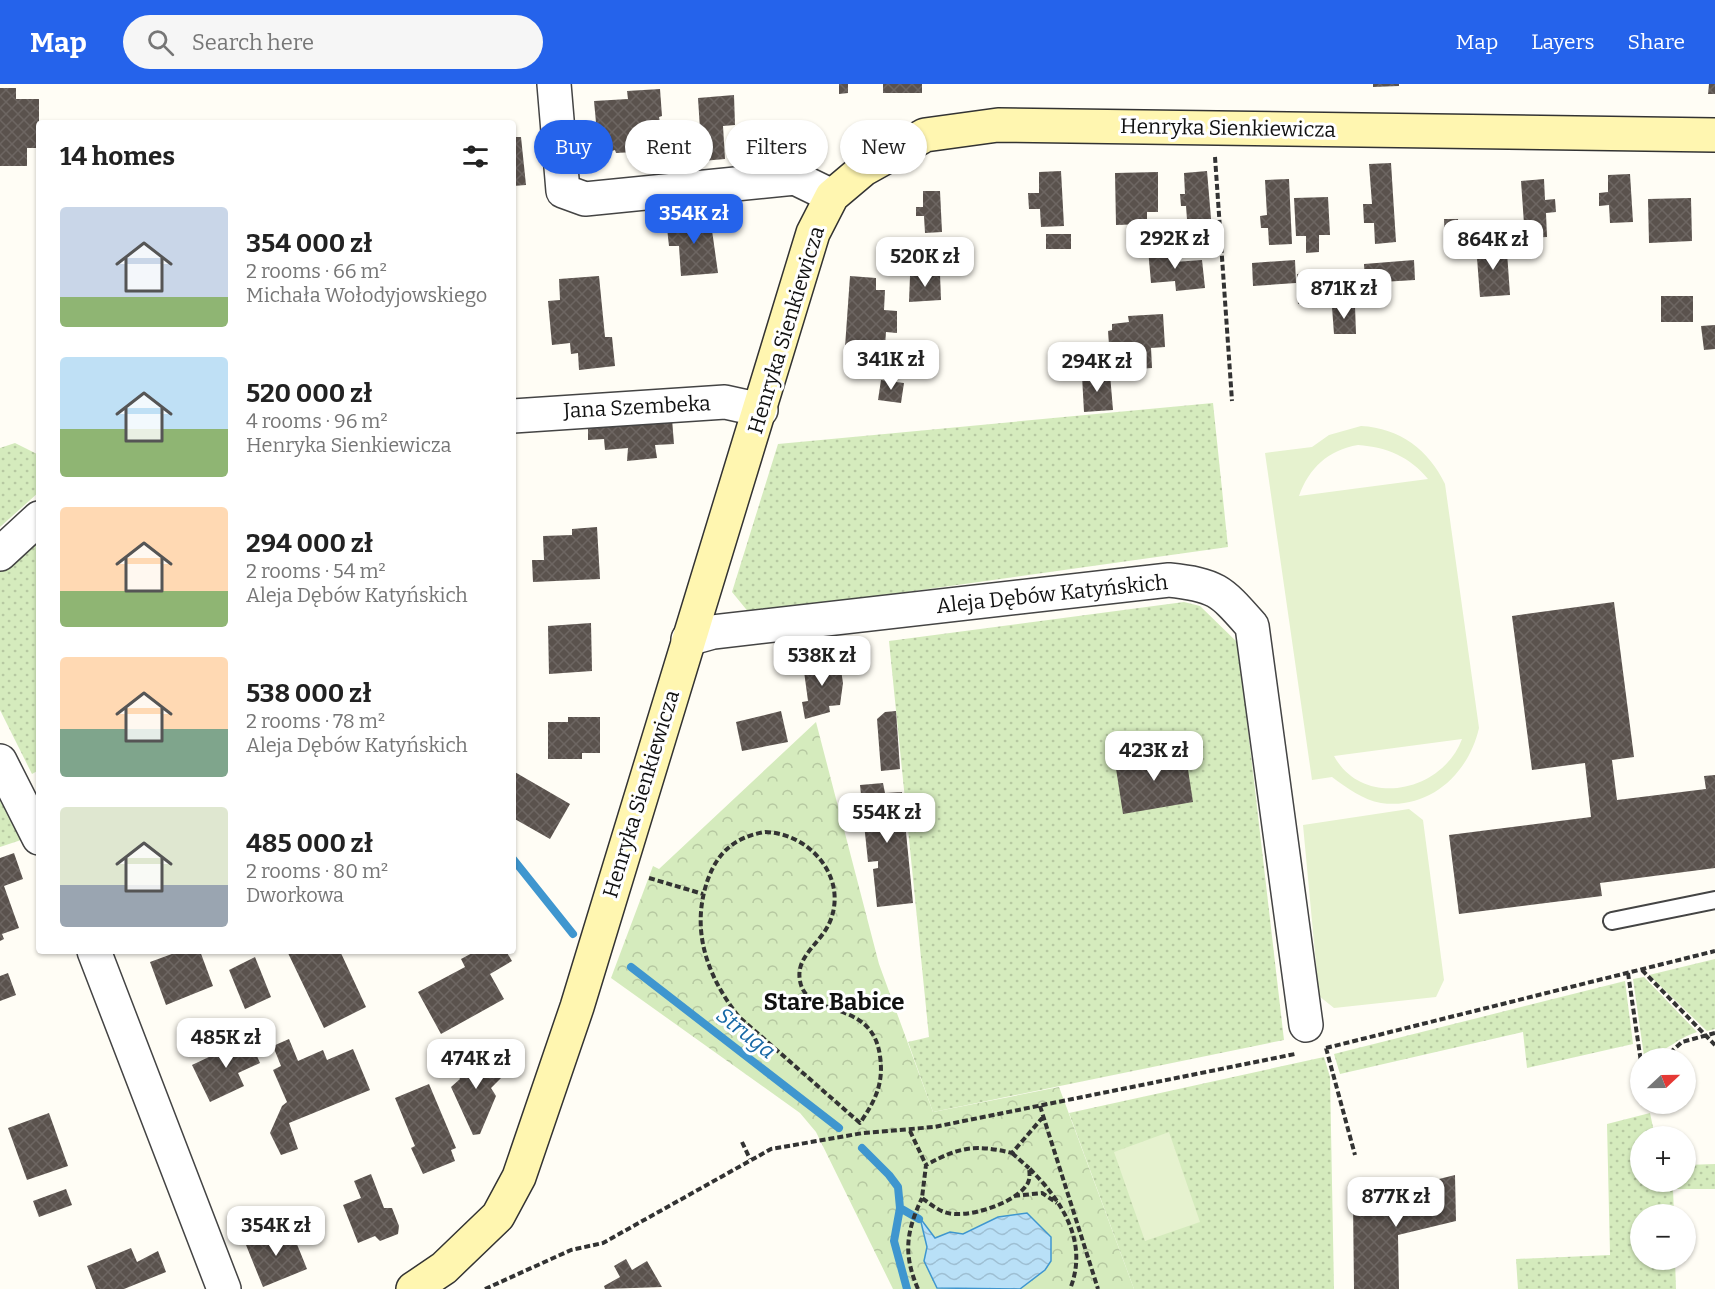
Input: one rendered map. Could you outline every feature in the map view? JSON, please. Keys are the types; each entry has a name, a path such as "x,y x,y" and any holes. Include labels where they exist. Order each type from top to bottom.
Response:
{"street":[{"path":"554,84 563,191 571,196 585,199 795,178 832,196"},
{"name":"Henryka Sienkiewicza","path":"413,1289 444,1268 474,1241 498,1216 510,1198 577,1007 688,639 761,410 813,233 832,196 864,169 925,135 998,125 1715,135"},
{"name":"Jana Szembeka","path":"516,416 725,402 761,410"},
{"path":"0,554 36,521"},
{"name":"Aleja Dębów Katyńskich","path":"688,639 713,632 1169,580 1204,584 1225,595 1252,626 1313,1044"},
{"path":"0,761 36,832"},
{"path":"95,954 225,1289"}],"lane":[{"path":"1612,921 1715,900"}],"path":[{"path":"1215,128 1232,401"},
{"path":"860,1123 874,1103 881,1081 879,1048 875,1037 861,1020 840,1010 819,1005 802,990 800,980 799,965 824,935 832,916 831,884 821,859 805,843 788,834 765,832 746,836 719,855 703,894 700,907 703,943 708,963 724,998 739,1017 860,1123 863,1133"},
{"path":"619,867 703,894"},
{"path":"485,1289 571,1250 603,1243 771,1149 863,1133 910,1131 1040,1106 1642,970 1715,951"},
{"path":"1642,970 1715,1045"},
{"path":"1628,973 1639,1048"},
{"path":"1676,1048 1682,1042 1715,1033"},
{"path":"1313,1044 1354,1155"},
{"path":"1040,1106 1098,1289"},
{"path":"1012,1153 1043,1117"},
{"path":"910,1131 926,1165 922,1198 906,1246 910,1269 918,1289"},
{"path":"742,1142 750,1159"},
{"path":"926,1165 946,1154 975,1146 1012,1153 1054,1193 1072,1234 1078,1255 1076,1274 1070,1289"},
{"path":"922,1198 939,1210 955,1214 973,1213 1013,1196 1026,1187 1030,1179 1029,1168"},
{"path":"1013,1196 1042,1193 1059,1204"}],"green space":[{"path":"1213,403 1228,547 750,614 732,592 778,444"},
{"path":"1361,426 1388,431 1400,436 1422,451 1445,484 1479,728 1474,744 1457,773 1445,785 1416,801 1399,804 1381,803 1362,796 1332,777 1312,780 1265,453 1312,447 1329,435","holes":["1358,445 1397,454 1414,465 1428,479 1299,496 1308,477 1321,462 1338,451","1462,739 1452,757 1438,771 1421,781 1402,787 1383,788 1364,783 1347,773 1334,756"]},
{"path":"15,443 36,454 36,495 0,527 0,448"},
{"path":"36,528 36,772 32,774 0,710 0,561"},
{"path":"1184,602 1200,606 1238,643 1284,1040 933,1112 908,1042 929,1037 889,641"},
{"path":"816,722 879,964 933,1112 1059,1087 1134,1289 893,1289 816,1132 800,1113 611,978 653,866 659,869"},
{"path":"0,785 27,838 0,847"},
{"path":"1409,809 1423,820 1444,980 1436,997 1334,1008 1319,996 1303,825"},
{"path":"1715,959 1715,1029 1707,1031 1649,975"},
{"path":"1644,977 1697,1032 1667,1048 1643,1048 1633,979"},
{"path":"1625,981 1633,1044 1527,1068 1523,1032 1340,1074 1334,1054"},
{"path":"1324,1057 1330,1077 1334,1289 1134,1289 1069,1113"},
{"path":"1650,1114 1653,1126 1630,1126 1630,1192 1673,1192 1674,1204 1630,1204 1630,1270 1675,1270 1676,1289 1518,1289 1516,1259 1610,1255 1607,1124"},
{"path":"1169,1132 1200,1222 1145,1241 1114,1152"},
{"path":"1715,1164 1715,1189 1696,1189 1696,1165"}],"water":[{"path":"1027,1213 1051,1237 1051,1261 1045,1270 1020,1289 937,1288 924,1261 927,1247 920,1218 935,1238 950,1232 963,1234 998,1217"}],"building":[{"path":"839,84 848,84 848,93 839,94"},
{"path":"883,84 922,84 922,93 883,93"},
{"path":"1373,84 1399,84 1399,86 1373,87"},
{"path":"1709,84 1715,84 1715,94 1708,94"},
{"path":"0,88 16,88 16,99 39,99 36,148 27,148 27,166 0,166"},
{"path":"660,89 662,116 659,117 660,120 625,120 625,152 616,153 613,151 613,120 596,120 594,101 628,99 627,91"},
{"path":"734,95 735,120 725,120 725,126 723,126 725,159 713,160 713,120 699,120 698,98"},
{"path":"516,137 521,137 526,185 516,186"},
{"path":"1391,163 1396,242 1375,244 1374,223 1364,223 1363,204 1372,204 1369,164"},
{"path":"1061,171 1064,226 1041,227 1040,209 1029,209 1028,193 1039,193 1039,172"},
{"path":"1207,171 1213,242 1194,244 1188,233 1186,206 1181,206 1180,194 1185,194 1184,173"},
{"path":"1158,172 1158,212 1147,212 1147,224 1116,225 1115,173"},
{"path":"1630,174 1633,222 1610,223 1609,205 1599,206 1599,193 1608,192 1608,175"},
{"path":"1289,179 1292,244 1269,245 1268,228 1261,228 1260,216 1267,215 1265,180"},
{"path":"1544,179 1545,200 1555,199 1556,212 1546,213 1547,237 1525,238 1521,181"},
{"path":"923,191 940,191 942,232 925,233 924,216 916,216 916,207 923,207"},
{"path":"1328,197 1330,235 1319,235 1319,252 1306,253 1306,236 1296,236 1294,198"},
{"path":"1691,198 1692,241 1649,243 1648,199"},
{"path":"710,216 718,273 681,276 679,246 669,246 666,219"},
{"path":"1444,219 1458,219 1460,246 1445,246"},
{"path":"1046,234 1071,234 1071,249 1046,249"},
{"path":"1497,243 1498,253 1507,252 1510,295 1480,297 1476,245"},
{"path":"1172,247 1174,262 1202,260 1205,288 1176,291 1175,281 1151,283 1148,249"},
{"path":"1295,260 1296,283 1253,286 1252,263"},
{"path":"1414,260 1415,280 1365,283 1364,264"},
{"path":"1316,273 1317,303 1298,304 1297,274"},
{"path":"940,274 941,300 909,302 910,276"},
{"path":"599,276 605,337 612,337 615,366 579,370 578,353 571,354 570,343 552,345 548,301 560,300 559,279"},
{"path":"850,276 876,278 876,290 885,290 884,310 897,311 897,333 886,332 883,375 860,374 861,363 844,361"},
{"path":"1661,296 1693,296 1693,322 1661,322"},
{"path":"1355,306 1356,334 1334,334 1332,307"},
{"path":"1163,314 1165,347 1151,348 1152,368 1138,369 1137,364 1114,366 1113,345 1109,345 1108,331 1112,330 1112,324 1129,322 1128,316"},
{"path":"1715,325 1715,349 1704,350 1701,326"},
{"path":"1110,374 1113,410 1084,412 1082,376"},
{"path":"881,380 904,383 901,403 878,400"},
{"path":"672,419 674,444 655,445 657,458 627,461 628,448 605,450 604,439 588,440 588,427"},
{"path":"597,527 600,579 533,582 532,560 544,560 543,536 572,535 572,529"},
{"path":"1614,602 1634,757 1612,760 1617,800 1706,789 1704,776 1715,775 1715,868 1600,883 1602,896 1459,914 1449,835 1591,817 1585,763 1532,770 1512,616"},
{"path":"591,623 592,671 549,674 548,626"},
{"path":"839,657 843,683 840,705 829,706 830,712 805,719 802,702 808,701 803,664"},
{"path":"781,711 788,742 742,751 736,722"},
{"path":"896,711 900,769 881,771 877,719 885,712"},
{"path":"568,717 600,717 600,753 582,753 582,759 548,759 548,722 568,722"},
{"path":"1185,750 1193,802 1123,814 1115,762"},
{"path":"516,773 570,804 550,839 516,820"},
{"path":"883,783 885,793 902,792 913,903 877,907 873,869 878,868 878,861 868,862 860,785"},
{"path":"14,853 23,879 4,886 19,928 2,934 4,939 0,941 0,858"},
{"path":"172,954 201,954 213,986 166,1005 150,962"},
{"path":"288,954 341,954 366,1007 324,1028"},
{"path":"470,954 508,954 512,961 490,974 504,999 441,1034 418,992 465,967 461,959"},
{"path":"255,957 271,997 245,1009 229,970"},
{"path":"8,973 16,995 0,1001 0,976"},
{"path":"249,1038 260,1063 238,1073 244,1086 210,1102 192,1065"},
{"path":"289,1039 298,1061 323,1050 327,1060 353,1049 370,1090 289,1123 298,1149 281,1155 270,1133 282,1106 287,1102 273,1070 281,1066 273,1046"},
{"path":"483,1049 501,1078 491,1088 496,1096 480,1134 473,1135 451,1087 460,1079 455,1070"},
{"path":"429,1084 456,1148 451,1150 455,1161 423,1174 411,1148 415,1146 395,1098"},
{"path":"49,1113 68,1166 27,1180 8,1128"},
{"path":"371,1174 384,1208 392,1208 399,1226 398,1234 380,1241 375,1236 358,1243 343,1205 361,1198 354,1181"},
{"path":"1455,1175 1456,1221 1398,1235 1399,1289 1354,1289 1353,1200 1372,1195 1374,1200 1388,1197 1387,1192"},
{"path":"66,1189 72,1205 39,1217 33,1201"},
{"path":"290,1227 307,1269 263,1287 246,1245"},
{"path":"131,1248 137,1262 158,1251 166,1272 124,1289 96,1289 87,1266"},
{"path":"626,1259 632,1270 647,1261 662,1287 605,1289 604,1286 620,1277 614,1266"}],"waterway":[{"name":"Struga","path":"516,863 573,934"},
{"name":"Struga","path":"631,967 839,1128"},
{"name":"Struga","path":"862,1148 898,1187 900,1208 894,1241 907,1289"},
{"path":"900,1208 919,1219"}],"district":[{"name":"Stare Babice","path":"834,1002"}]}
